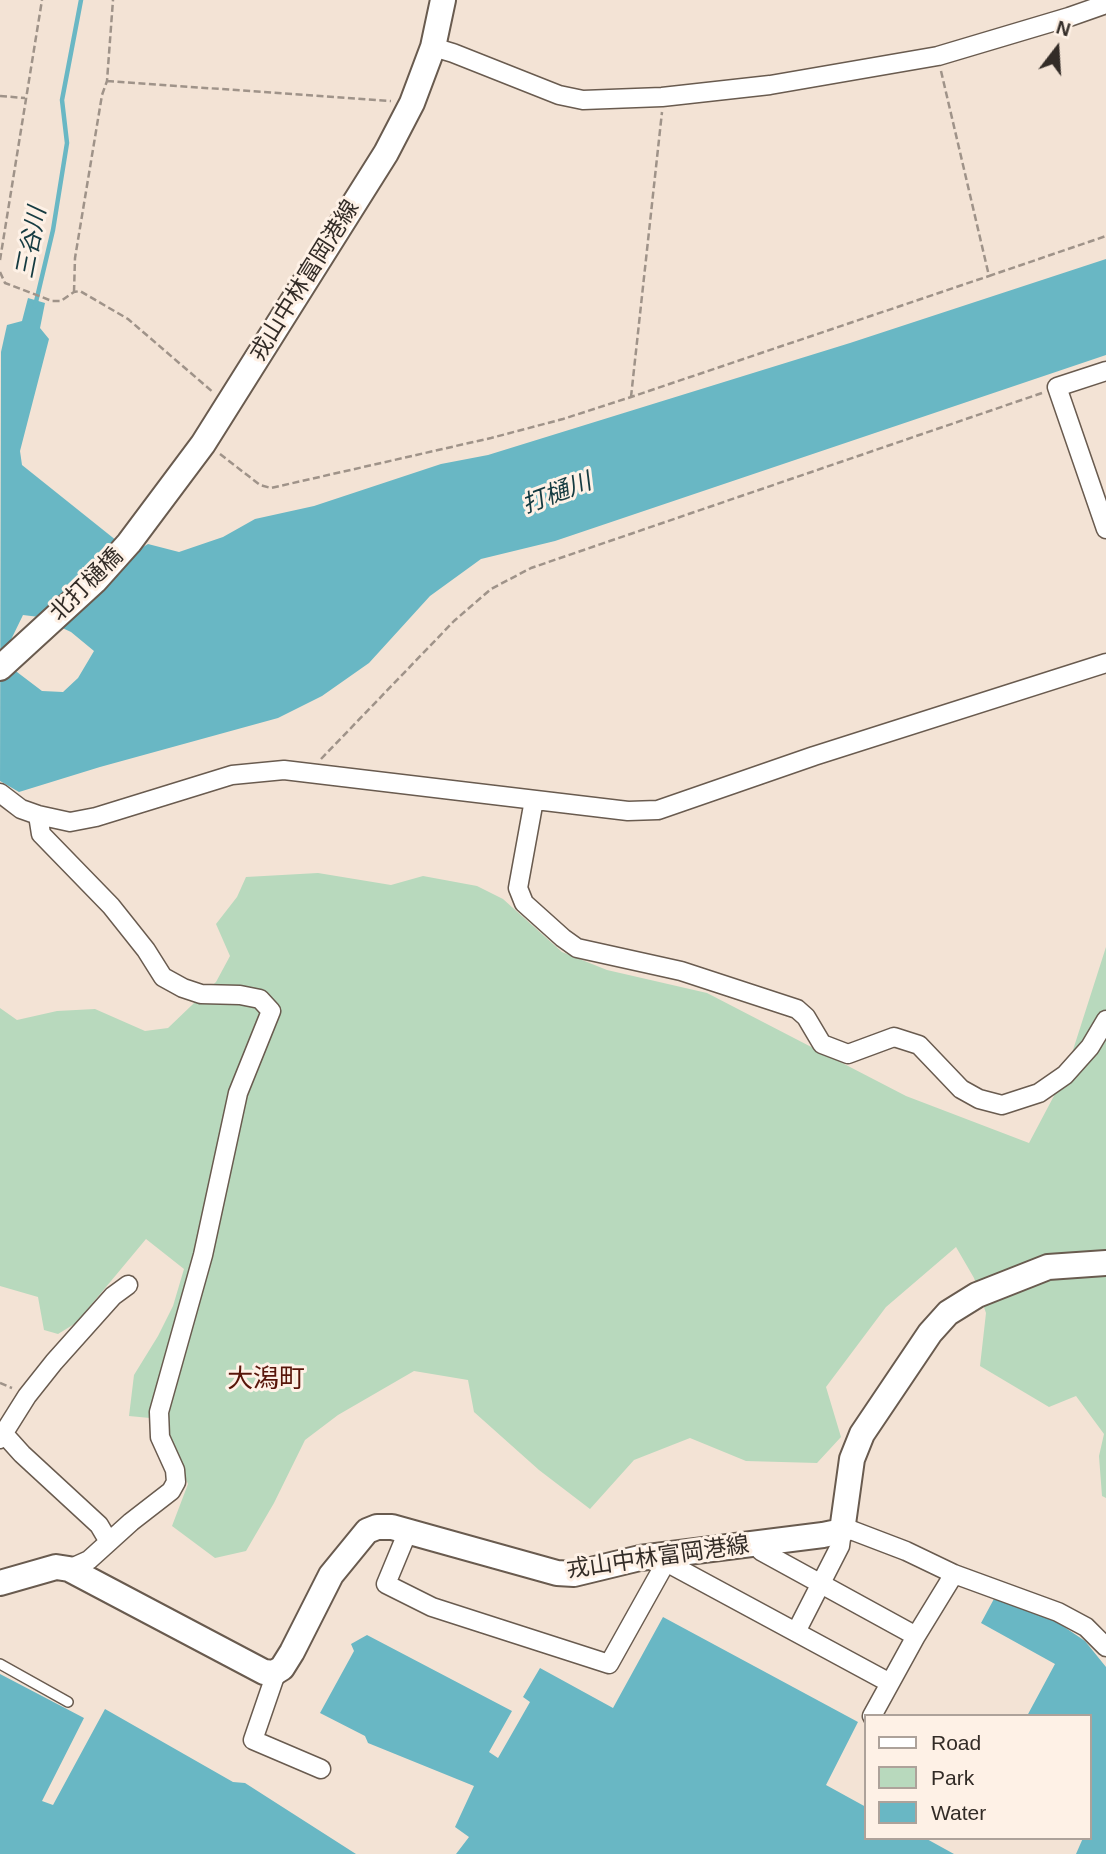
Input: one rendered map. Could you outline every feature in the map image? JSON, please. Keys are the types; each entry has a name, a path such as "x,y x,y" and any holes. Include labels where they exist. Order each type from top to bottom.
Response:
{"main road":[{"name":"戎山中林富岡港線","path":"129,543 202,444 386,153 412,103 433,47 443,0"},
{"name":"北打樋橋","path":"6,662 95,581 129,543"},
{"path":"842,1531 852,1459 862,1434 930,1333 947,1313 977,1295 1048,1267 1106,1262"},
{"name":"戎山中林富岡港線","path":"274,1673 282,1668 292,1652 331,1575 367,1531 377,1527 408,1531 557,1573 590,1571 640,1558 665,1558 842,1531"},
{"path":"0,1583 55,1567 69,1569 264,1672 274,1673"}],"street":[{"path":"433,47 559,95 583,100 662,97 770,85 938,55 1106,4"},
{"path":"1106,371 1057,387 1106,529"},
{"path":"0,794 21,809 38,816 70,822 96,817 232,775 284,770 628,811 658,810 827,752 1106,663"},
{"path":"534,800 518,888 524,903 563,938 577,948 681,971 797,1009 806,1017 822,1044 848,1054 894,1037 919,1045 961,1089 979,1099 1002,1105 1039,1093 1065,1075 1090,1047 1106,1020"},
{"path":"38,816 41,834 111,906 146,950 163,977 201,994 240,995 260,999 271,1011 238,1093 203,1255 159,1412 160,1437 175,1470 176,1482 171,1491 89,1560 69,1569"},
{"path":"109,1542 99,1525 2,1436 27,1396 54,1362 113,1296 128,1285"},
{"path":"408,1531 386,1584 432,1607 609,1664 665,1558 890,1684"},
{"path":"796,1632 840,1546 842,1531 851,1531 866,1534 954,1574 1058,1612 1086,1627 1106,1647"},
{"path":"757,1543 761,1551 916,1636"},
{"path":"873,1714 954,1574"},
{"path":"274,1673 253,1740 321,1769"}],"lane":[{"path":"0,1664 68,1702"}],"path":[{"path":"0,260 42,0"},
{"path":"74,292 75,258 102,94 107,81 113,0"},
{"path":"938,55 989,275"},
{"path":"107,81 412,103"},
{"path":"0,96 25,98"},
{"path":"631,397 662,97"},
{"path":"202,444 230,460 260,485 271,488 491,438 631,397 1106,236"},
{"path":"0,272 5,283 52,301 80,291 128,319 227,404"},
{"path":"309,772 454,621 491,589 531,568 1057,387"}],"green space":[{"path":"318,873 391,885 423,876 477,886 503,899 562,952 607,970 707,993 906,1096 1029,1143 1065,1075 1106,947 1106,1498 1102,1496 1099,1456 1104,1434 1076,1396 1049,1407 980,1366 986,1313 974,1278 956,1247 886,1307 826,1387 841,1437 817,1463 746,1461 690,1438 634,1460 590,1509 539,1470 474,1412 468,1380 414,1371 338,1415 305,1440 274,1503 246,1551 215,1558 172,1526 188,1484 166,1432 150,1418 129,1416 134,1375 173,1306 184,1269 146,1239 76,1323 58,1334 44,1330 38,1297 0,1286 0,1008 17,1020 57,1011 95,1009 145,1031 168,1028 216,982 230,956 216,924 237,897 246,877"}],"water":[{"name":"打樋川","path":"1106,259 1106,355 555,541 481,559 430,596 369,663 322,696 278,718 19,792 0,781 1,352 7,325 22,321 28,298 45,303 40,328 49,339 20,451 22,465 117,541 138,550 148,544 179,552 223,537 255,519 314,506 441,464 488,455 850,343","holes":["23,615 39,617 71,632 94,651 78,678 63,692 42,691 13,669 6,650"]},
{"path":"995,1597 1057,1622 1085,1641 1106,1667 1106,1854 1076,1854 1082,1840 1092,1840 1092,1714 1028,1714 1055,1664 981,1623"},
{"path":"663,1617 858,1722 826,1785 864,1806 864,1840 929,1840 954,1854 456,1854 469,1837 455,1827 474,1786 368,1743 365,1736 320,1713 354,1651 351,1644 367,1635 512,1711 489,1752 498,1758 530,1702 523,1697 540,1668 613,1708"},
{"path":"0,1674 84,1718 42,1801 53,1805 105,1709 233,1782 245,1783 356,1854 0,1854"}],"waterway":[{"name":"三谷川","path":"35,306 53,230 67,143 62,100 81,0"}],"district":[{"name":"大潟町","path":"266,1380"}]}
